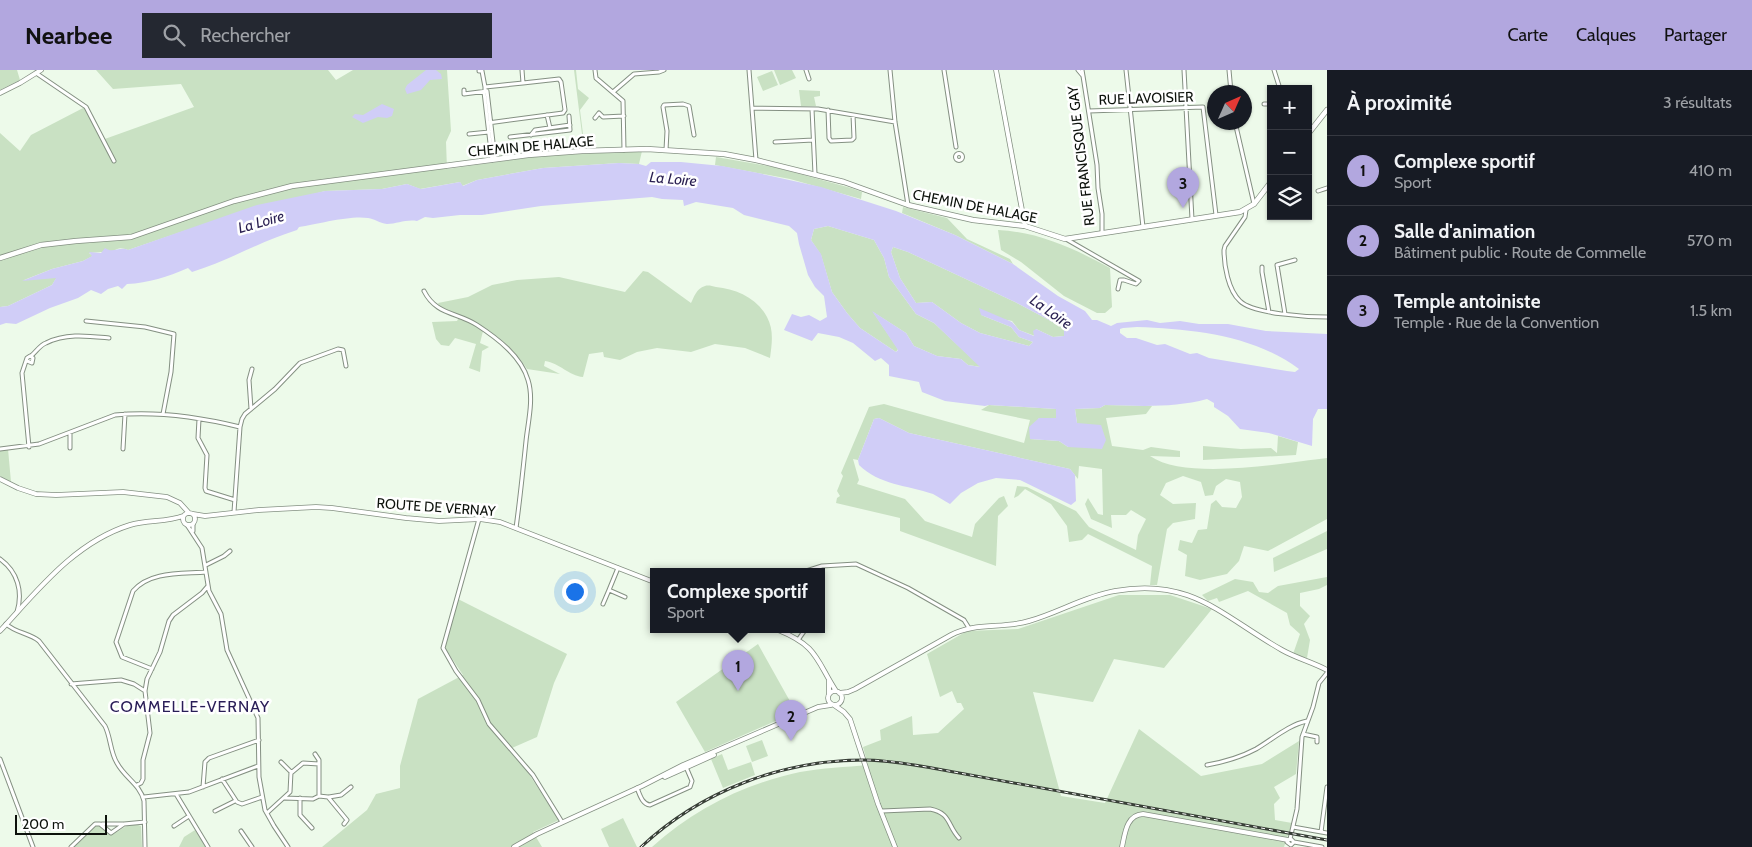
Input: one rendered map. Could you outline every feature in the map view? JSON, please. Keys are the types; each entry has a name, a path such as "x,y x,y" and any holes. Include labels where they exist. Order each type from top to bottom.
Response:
{"main road":[{"path":"1311,130 1327,110"},
{"name":"CHEMIN DE HALAGE","path":"0,258 41,245 130,237 274,189 327,180 553,152 624,150 666,150 724,154 756,160 844,182 908,205 973,220 1025,226 1065,239"},
{"path":"1065,239 1246,210 1254,204 1267,187"}],"street":[{"path":"0,92 41,70"},
{"path":"522,70 524,83"},
{"path":"595,70 596,78 622,101 624,150"},
{"path":"613,92 634,74 664,70"},
{"path":"749,70 756,160"},
{"path":"806,70 809,79"},
{"path":"890,70 895,122 908,205"},
{"path":"944,70 956,147 959,154"},
{"path":"996,70 1025,226"},
{"name":"RUE FRANCISQUE GAY","path":"1078,70 1083,76"},
{"name":"RUE FRANCISQUE GAY","path":"1082,70 1102,214 1102,232"},
{"path":"1126,70 1143,227"},
{"path":"1184,70 1192,219"},
{"path":"1229,70 1230,85"},
{"path":"1274,70 1279,85"},
{"path":"479,71 482,71 485,90 493,160"},
{"path":"36,73 86,107 114,161"},
{"path":"464,90 464,94 524,83 559,80 561,82 566,110 563,113 489,123"},
{"path":"666,150 667,131 664,105 683,104 689,106 694,135"},
{"name":"RUE LAVOISIER","path":"1089,112 1203,106 1216,215"},
{"path":"753,108 828,110 895,122"},
{"path":"812,109 815,174"},
{"path":"828,110 829,138 831,141 852,140 854,138 853,115"},
{"path":"595,118 598,113 603,117 624,116"},
{"path":"547,115 550,128"},
{"path":"510,138 570,130 569,116"},
{"path":"531,135 535,130 570,126"},
{"path":"1236,130 1254,204"},
{"path":"469,134 490,132"},
{"path":"775,142 813,140"},
{"path":"1318,191 1327,188"},
{"path":"1246,210 1245,217 1224,249 1230,284 1235,296 1246,306 1268,312 1327,317"},
{"path":"1065,239 1139,281 1136,284 1122,279 1118,283 1118,288"},
{"path":"1285,314 1277,265 1295,260"},
{"path":"1262,267 1268,312"},
{"path":"424,291 427,297 440,310 472,322 498,340 517,358 529,381 530,410 516,529"},
{"path":"86,321 145,327 174,334 171,372 163,414"},
{"path":"29,447 22,371 27,358 44,343 60,338 84,336 109,338"},
{"path":"234,512 242,419 300,364 309,359 343,350 346,366"},
{"path":"252,368 249,380 252,409"},
{"path":"123,449 125,414"},
{"path":"0,449 29,447 70,434 115,415 125,414 163,414 240,427"},
{"path":"199,419 198,438 208,454 206,490 235,500"},
{"path":"70,434 70,448"},
{"path":"0,479 36,494 123,492 167,497 180,503 188,514 195,517 193,532"},
{"name":"ROUTE DE VERNAY","path":"188,514 205,516 234,512 316,507 439,521 479,519 500,522 650,580"},
{"path":"0,631 63,565 96,540 130,525 188,514"},
{"path":"188,514 183,520 193,532 202,548 208,586 221,614 227,650 258,718 258,766 262,797 267,813 288,847"},
{"name":"ROUTE DE VERNAY","path":"194,523 205,516"},
{"path":"169,519 186,524 194,523"},
{"path":"479,519 443,648 456,671 478,700 489,724 533,775 562,822"},
{"path":"206,565 230,551"},
{"path":"0,559 13,572 20,595 27,602"},
{"path":"815,568 856,564 908,588 964,620 969,628"},
{"path":"603,604 618,568"},
{"path":"152,669 122,657 116,642 132,591 138,584 152,577 206,572"},
{"path":"137,785 143,779 143,760 150,734 145,691 147,679 166,636 169,621 173,615 202,593 208,586"},
{"path":"642,786 683,765 818,707 833,705 841,701 848,692 951,635 969,628 1023,623 1105,593 1164,589 1195,597 1283,651 1327,671 1319,683 1303,734 1297,809 1289,843"},
{"path":"609,590 625,597"},
{"path":"17,613 20,595"},
{"path":"6,624 12,629 40,641 105,726 116,762 137,785 144,797 145,847"},
{"path":"784,633 812,650 838,692 844,712"},
{"path":"798,640 803,633"},
{"path":"71,684 121,680 134,684 145,691"},
{"path":"829,680 828,696 833,705 844,712 850,719 895,847"},
{"path":"818,707 828,696 838,692 848,692"},
{"path":"514,847 562,822 795,717"},
{"path":"1207,765 1227,761 1254,750 1292,726 1307,721"},
{"path":"1303,734 1317,737 1317,742"},
{"path":"203,787 205,762 209,758 259,740"},
{"path":"314,754 319,760 319,796"},
{"path":"0,759 33,847"},
{"path":"267,813 290,792 291,773 281,762"},
{"path":"291,773 303,763 319,764"},
{"path":"144,797 189,792 258,766"},
{"path":"637,788 643,801 650,805 690,787 692,781 686,767"},
{"path":"222,779 235,801 242,804 262,797"},
{"path":"284,798 314,799 319,796 341,795 351,787"},
{"path":"1321,832 1327,787"},
{"path":"176,794 208,847"},
{"path":"328,797 347,820 344,824"},
{"path":"300,798 300,815 312,828"},
{"path":"215,811 235,801"},
{"path":"882,811 936,810 946,816 953,831 959,838"},
{"path":"1122,847 1130,820 1136,815 1143,814 1289,843 1294,842 1321,847"},
{"path":"174,826 189,816"},
{"path":"71,847 95,824 145,822"},
{"path":"100,824 111,833 124,824"},
{"path":"1293,827 1327,833"},
{"path":"241,831 252,847"}],"green space":[{"path":"0,70 17,70 20,80 0,90"},
{"path":"96,70 328,70 336,80 353,70 447,70 451,131 446,142 447,169 540,156 642,151 639,164 619,163 543,168 477,180 462,186 460,182 420,189 407,184 382,189 325,191 184,231 128,250 121,248 114,251 89,253 93,256 83,261 52,269 24,280 57,277 52,285 8,306 0,307 0,133 20,151 31,135 85,107 102,140 194,107 181,84 113,89"},
{"path":"574,70 576,70 578,89 589,98 580,110 584,142 583,142"},
{"path":"774,70 792,70 796,78 780,85"},
{"path":"772,71 778,85 763,91 757,77"},
{"path":"799,90 820,91 820,96 814,97 816,106 801,106"},
{"path":"716,157 774,167 851,188 862,192 861,199 790,179 715,165"},
{"path":"903,207 947,218 967,239 1010,259 1013,264 955,235 902,213"},
{"path":"828,226 874,240 884,258 889,277 916,314 934,323 981,367 968,365 961,359 937,356 914,346 906,333 873,312 898,349 896,352 860,328 832,292 821,255 811,240 814,229"},
{"path":"998,230 1013,231 1042,238 1084,254 1110,268 1112,307 1105,313 1097,313 1064,296 1021,262 1001,250"},
{"path":"893,247 908,252 1015,302 1064,328 1064,336 1053,337 1036,329 1035,336 1019,330 1012,321 981,315 1011,327 1019,337 1033,342 1029,346 980,333 961,323 932,302 916,303 900,278 891,252"},
{"path":"643,271 648,272 691,303 697,291 707,286 738,292 752,300 763,310 771,327 770,358 745,348 715,344 691,352 657,348 637,352 620,360 604,357 603,352 589,354 583,377 545,361 544,366 560,374 527,369 508,346 484,327 480,343 489,347 482,351 480,372 469,368 476,344 455,338 449,346 441,345 436,339 432,322 457,321 460,315 440,307 438,303 468,297 492,285 517,280 559,277 625,292"},
{"path":"884,404 1024,443 1030,420 981,410 989,405 1056,409 1056,418 1039,418 1030,439 1059,441 1068,447 1077,423 1075,409 1100,408 1105,405 1152,406 1146,414 1106,418 1112,446 1143,450 1151,447 1180,451 1180,457 1150,456 1166,463 1187,468 1236,468 1327,458 1327,519 1268,551 1244,546 1239,561 1227,574 1200,580 1185,576 1187,555 1178,550 1180,540 1192,543 1198,530 1207,529 1211,504 1216,500 1222,507 1236,508 1242,497 1240,482 1226,479 1216,486 1213,495 1205,496 1201,482 1183,476 1166,483 1160,495 1173,504 1196,503 1195,519 1173,523 1167,529 1157,585 1150,585 1152,566 1088,534 1082,540 1069,542 1067,526 1051,504 1025,489 1014,498 1017,486 1027,487 1076,511 1089,527 1136,550 1138,535 1146,519 1131,510 1126,515 1111,515 1112,528 1091,519 1085,504 1088,498 1098,514 1103,515 1102,469 1079,466 1078,479 1070,469 909,433 879,418 874,419 858,460 853,459 859,480 857,484 905,499 925,521 972,537 975,524 999,498 1004,496 1008,506 998,516 996,566 900,531 900,518 836,503 837,498 840,496 837,491 843,476 841,473 869,407"},
{"path":"1278,436 1298,442 1296,455 1203,460 1203,446 1241,449 1271,448 1277,453"},
{"path":"8,449 11,482 0,476 0,451"},
{"path":"1327,531 1327,549 1274,572 1273,558"},
{"path":"1327,577 1327,585 1319,589 1300,593 1300,606 1310,616 1304,624 1310,640 1307,658 1293,654 1300,634 1290,625 1287,613 1248,591 1219,602 1217,598 1208,601 1202,595 1235,579 1253,582 1259,592 1268,593 1278,586"},
{"path":"1119,595 1170,595 1212,609 1164,668 1114,659 1093,702 1033,692 1061,796 1105,803 1139,729 1201,776 1262,764 1299,741 1296,774 1274,787 1280,798 1274,804 1275,820 1292,823 1284,847 652,847 668,833 703,810 759,783 800,772 868,765 863,747 881,740 880,730 912,716 913,735 938,733 964,709 961,703 957,703 952,691 940,697 927,654 967,631 1018,629"},
{"path":"458,599 567,654 554,683 537,737 512,748 559,820 533,832 542,847 322,847 367,810 376,794 400,788 400,766 418,699 463,675 445,648"},
{"path":"758,644 796,712 705,752 676,702"},
{"path":"762,740 768,756 752,762 746,746"},
{"path":"722,754 728,770 751,762 755,775 723,788 711,759"},
{"path":"623,818 637,847 609,847 601,829"},
{"path":"97,825 113,834 129,825 141,826 142,847 73,847"},
{"path":"195,830 206,847 179,847 184,837"}],"water":[{"path":"426,70 436,70 441,74 442,79 430,80 421,90 407,94 405,89 407,85"},
{"path":"382,104 394,109 392,116 387,118 378,117 363,123 352,117 355,114 363,115"},
{"name":"La Loire","path":"651,162 681,162 722,166 821,187 896,211 955,235 1013,264 1058,296 1085,311 1092,320 1097,320 1111,326 1117,323 1147,320 1160,323 1180,321 1199,324 1228,324 1266,331 1327,334 1327,409 1318,409 1313,419 1312,446 1269,433 1240,429 1228,416 1214,407 1214,403 1207,399 1169,405 1105,405 1100,408 1075,409 1077,423 1101,425 1106,440 1102,449 1068,447 1059,441 1030,439 1029,427 1039,418 1056,418 1056,409 985,406 945,401 922,392 919,382 889,376 889,365 881,358 875,361 853,343 839,337 818,333 812,341 784,330 792,314 801,317 809,315 820,321 827,317 824,296 815,287 808,275 797,233 789,226 744,215 733,208 696,202 684,206 683,200 652,197 541,206 482,215 425,217 417,221 391,224 361,217 334,220 299,227 297,230 192,272 188,268 158,279 127,284 122,289 118,286 108,289 101,294 91,290 78,298 50,308 16,324 6,323 0,325 0,307 8,306 52,285 56,278 22,281 52,269 83,261 92,256 89,252 101,253 105,248 108,250 128,250 257,205 325,191 382,189 407,184 421,189 460,182 463,186 477,180 543,168 619,163 646,166","holes":["828,226 874,240 884,258 889,277 916,314 934,323 980,367 968,365 961,359 937,356 914,346 906,333 872,311 898,350 896,352 860,328 832,292 821,254 811,240 814,229","893,247 908,252 1015,302 1064,328 1064,336 1053,337 1036,329 1033,331 1034,336 1019,330 1012,322 979,308 981,315 1011,327 1019,337 1033,342 1029,346 980,333 961,323 932,302 916,303 900,278 891,252","1120,329 1179,330 1222,336 1262,348 1299,369 1295,372 1287,371 1209,358 1197,353 1190,354 1165,344 1157,345 1136,338 1127,338 1120,333"]},
{"path":"879,418 909,433 1070,469 1075,475 1076,501 1071,505 1020,480 996,478 978,483 961,493 950,504 933,494 884,481 867,472 859,465 858,460 874,419"}],"railway":[{"path":"641,847 664,827 690,810 744,782 803,766 833,761 864,760 890,761 1327,840"}],"place":[{"name":"Temple antoiniste","path":"1183,208"},
{"name":"Complexe sportif","path":"738,691"},
{"name":"Salle d'animation","path":"791,741"}],"district":[{"name":"COMMELLE-VERNAY","path":"190,706"}]}
